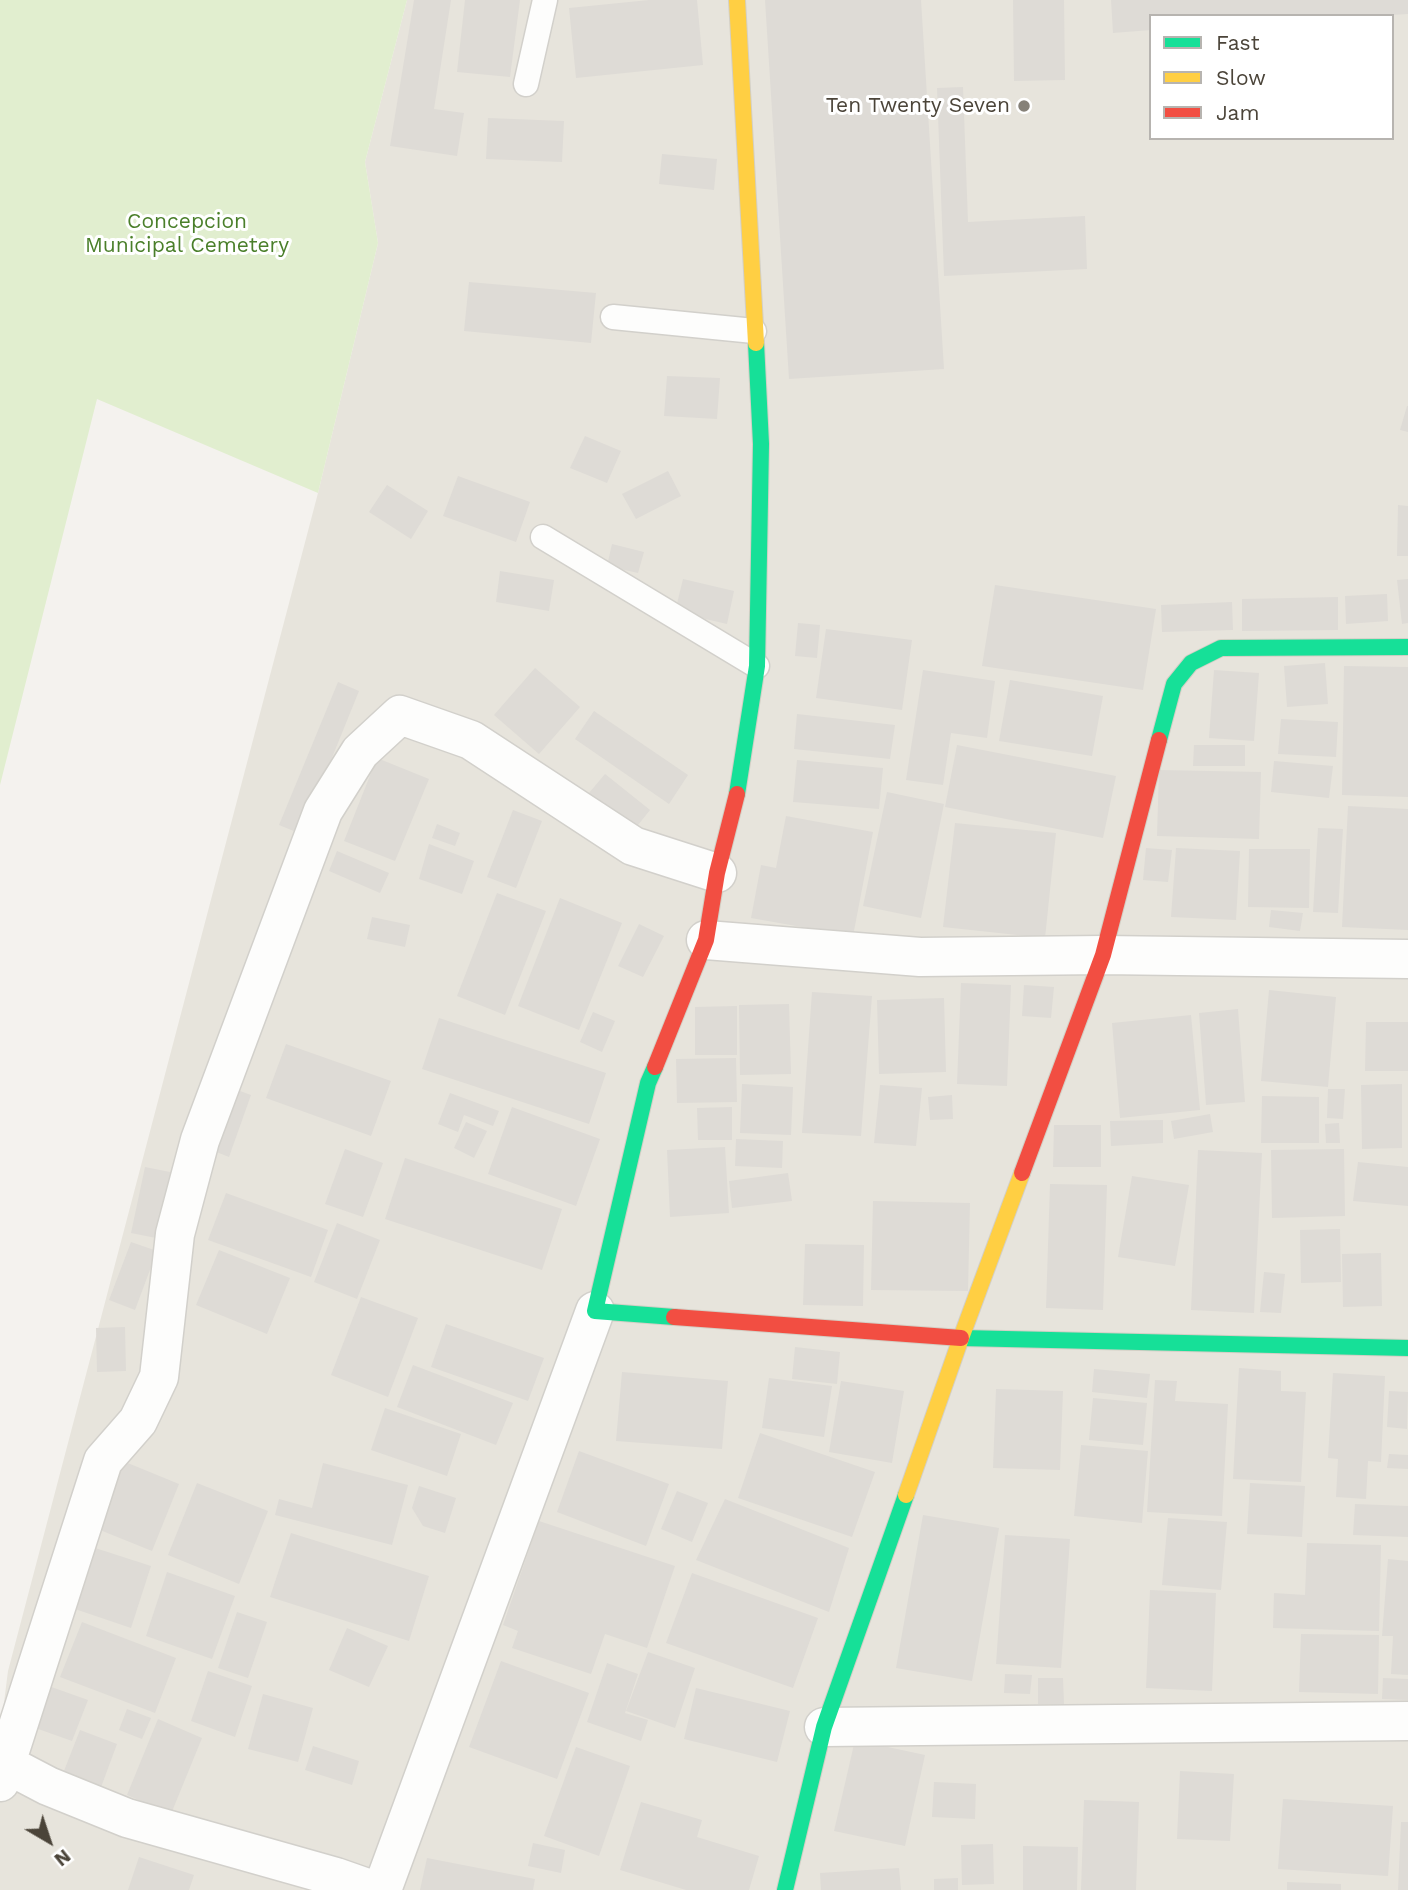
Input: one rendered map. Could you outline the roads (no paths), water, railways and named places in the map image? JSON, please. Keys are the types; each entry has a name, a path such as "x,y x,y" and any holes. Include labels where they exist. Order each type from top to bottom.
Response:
{"street":[{"path":"383,1890 595,1311 648,1083 706,940 717,873 735,805 757,666 761,444 737,0"},
{"path":"785,1890 824,1727 961,1338 1103,955 1174,684 1191,663 1221,648 1408,647"},
{"path":"373,1890 127,1818 48,1786 3,1773 103,1461 138,1421 159,1377 175,1234 200,1140 323,811 360,751 400,715 471,740 633,846 717,873"},
{"path":"706,940 920,957 1103,955 1408,959"},
{"path":"595,1311 961,1338 1408,1348"},
{"path":"824,1727 1408,1721"}],"lane":[{"path":"526,84 545,0"},
{"path":"613,317 754,331"},
{"path":"543,537 757,666"}],"place":[{"name":"Ten Twenty Seven","path":"1024,106"}],"park label":[{"name":"Concepcion Municipal Cemetery","path":"187,234"}]}
